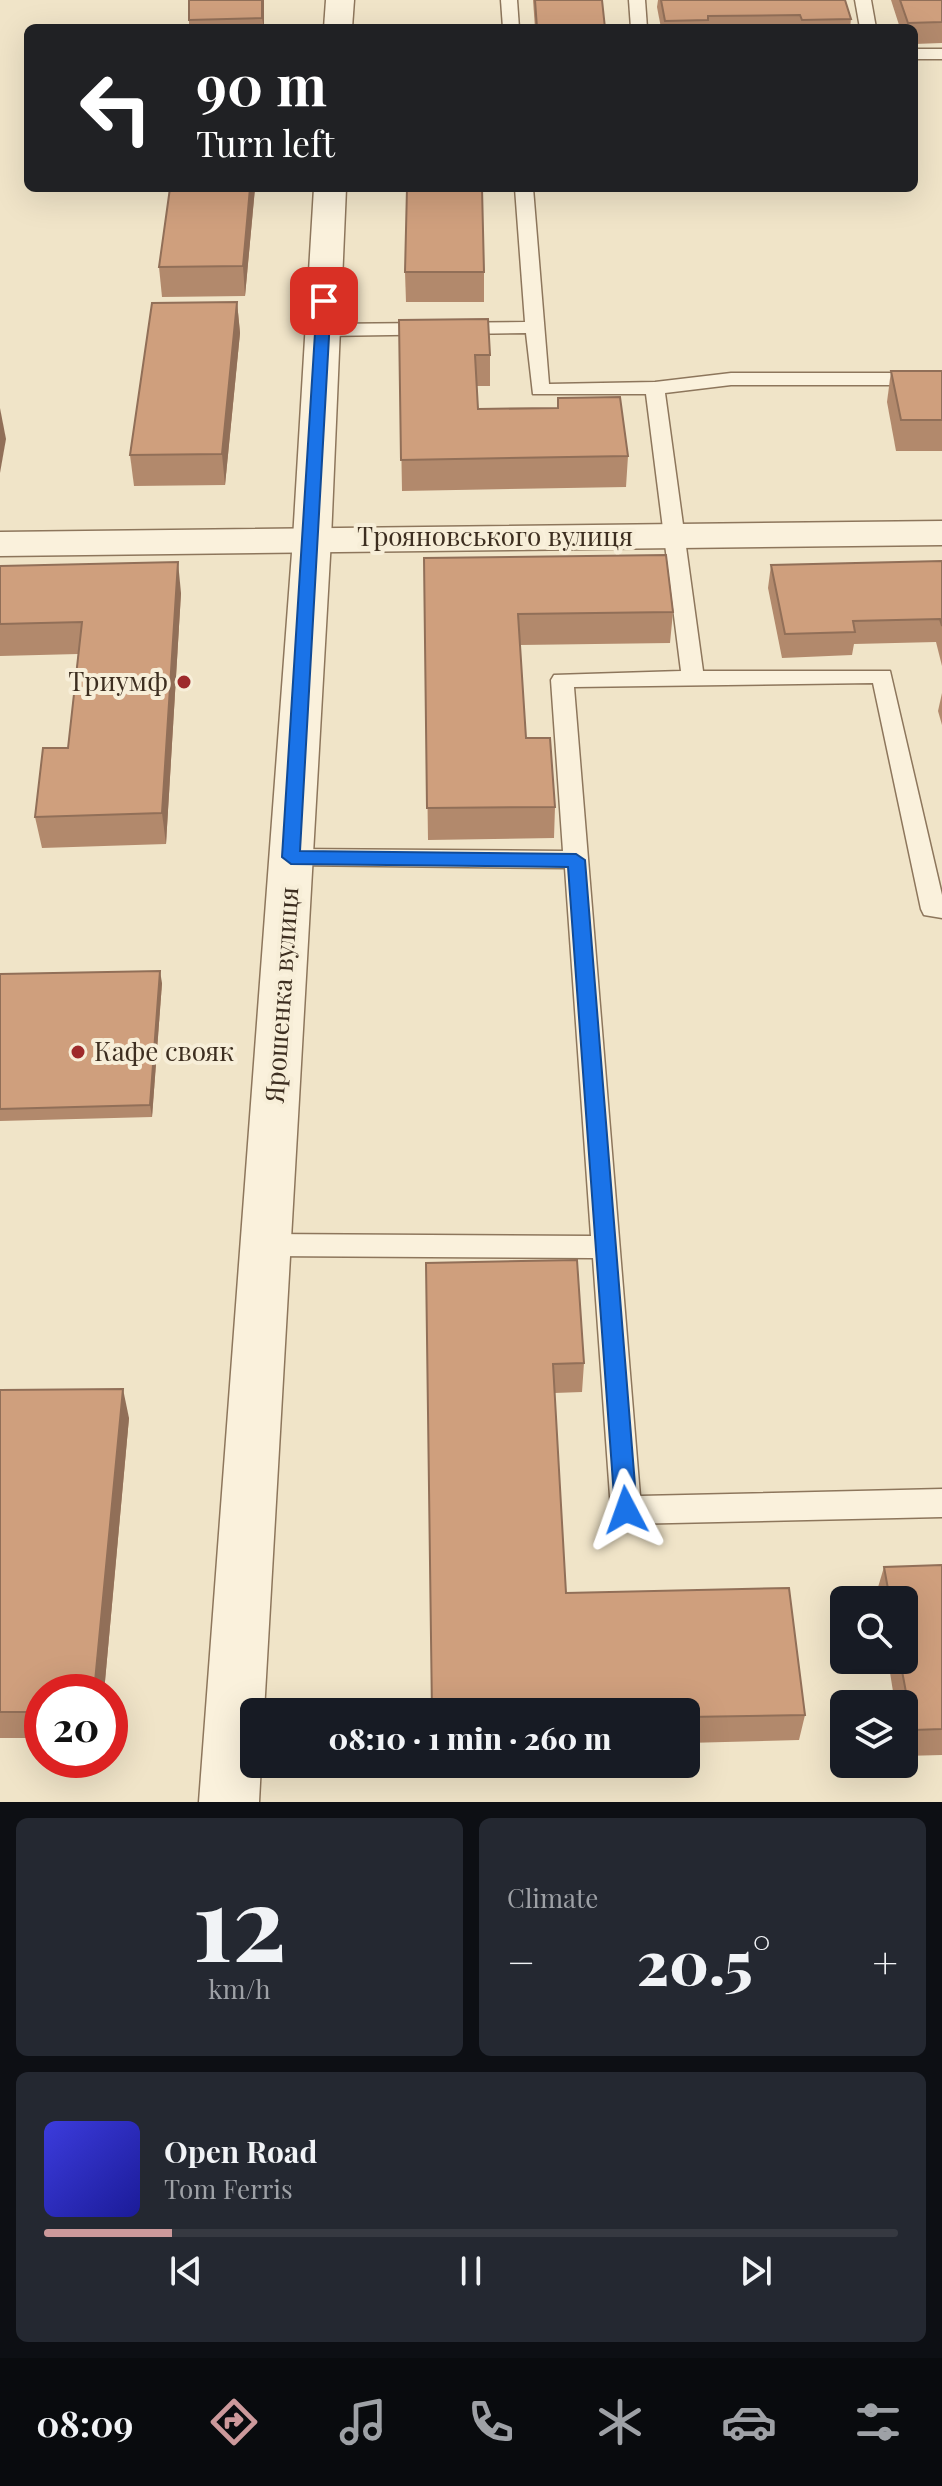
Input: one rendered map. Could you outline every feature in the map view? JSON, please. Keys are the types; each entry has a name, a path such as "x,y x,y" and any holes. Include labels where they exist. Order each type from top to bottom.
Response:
{"street":[{"path":"338,24 340,0"},
{"name":"Ярошенка вулиця","path":"229,1802 312,539 330,192"},
{"name":"Трояновського вулиця","path":"0,544 942,533"}],"lane":[{"path":"509,0 511,24"},
{"path":"637,0 639,24"},
{"path":"863,0 867,24"},
{"path":"918,54 942,54"},
{"path":"524,192 540,390 655,388 731,379 942,379"},
{"path":"323,330 535,327"},
{"path":"655,388 693,678"},
{"path":"942,909 933,909 882,676 562,680 626,1510 942,1503"},
{"path":"291,857 576,860"},
{"path":"266,1245 606,1247"}],"building":[{"path":"189,0 262,0 262,18 189,20"},
{"path":"535,0 602,0 605,24 537,24"},
{"path":"661,0 845,0 851,19 802,20 800,15 708,16 708,20 665,21"},
{"path":"900,0 942,0 942,22 908,23"},
{"path":"169,192 250,192 243,266 159,267"},
{"path":"407,192 482,192 484,272 405,272"},
{"path":"237,302 222,454 130,455 152,303"},
{"path":"488,319 490,355 475,355 478,409 558,408 558,398 620,397 628,456 401,460 399,320"},
{"path":"891,371 942,371 942,420 901,420"},
{"path":"666,555 673,612 518,614 526,738 550,738 555,807 427,808 424,558"},
{"path":"942,561 942,626 940,619 853,621 855,632 785,634 771,565"},
{"path":"178,562 162,813 35,817 43,748 68,748 82,622 0,624 0,566"},
{"name":"Кафе свояк","path":"160,971 150,1105 0,1109 0,974"},
{"path":"577,1260 584,1363 553,1364 566,1593 789,1588 805,1715 700,1717 700,1698 432,1698 426,1263"},
{"path":"123,1389 96,1674 24,1674 24,1712 0,1712 0,1390"},
{"path":"942,1565 942,1729 918,1730 918,1690 906,1690 903,1674 918,1674 918,1586 887,1586 884,1567"}],"place":[{"name":"Триумф","path":"184,682"},
{"name":"Кафе свояк","path":"78,1052"}],"route":[{"path":"324,301 291,857 576,860 626,1510"}]}
